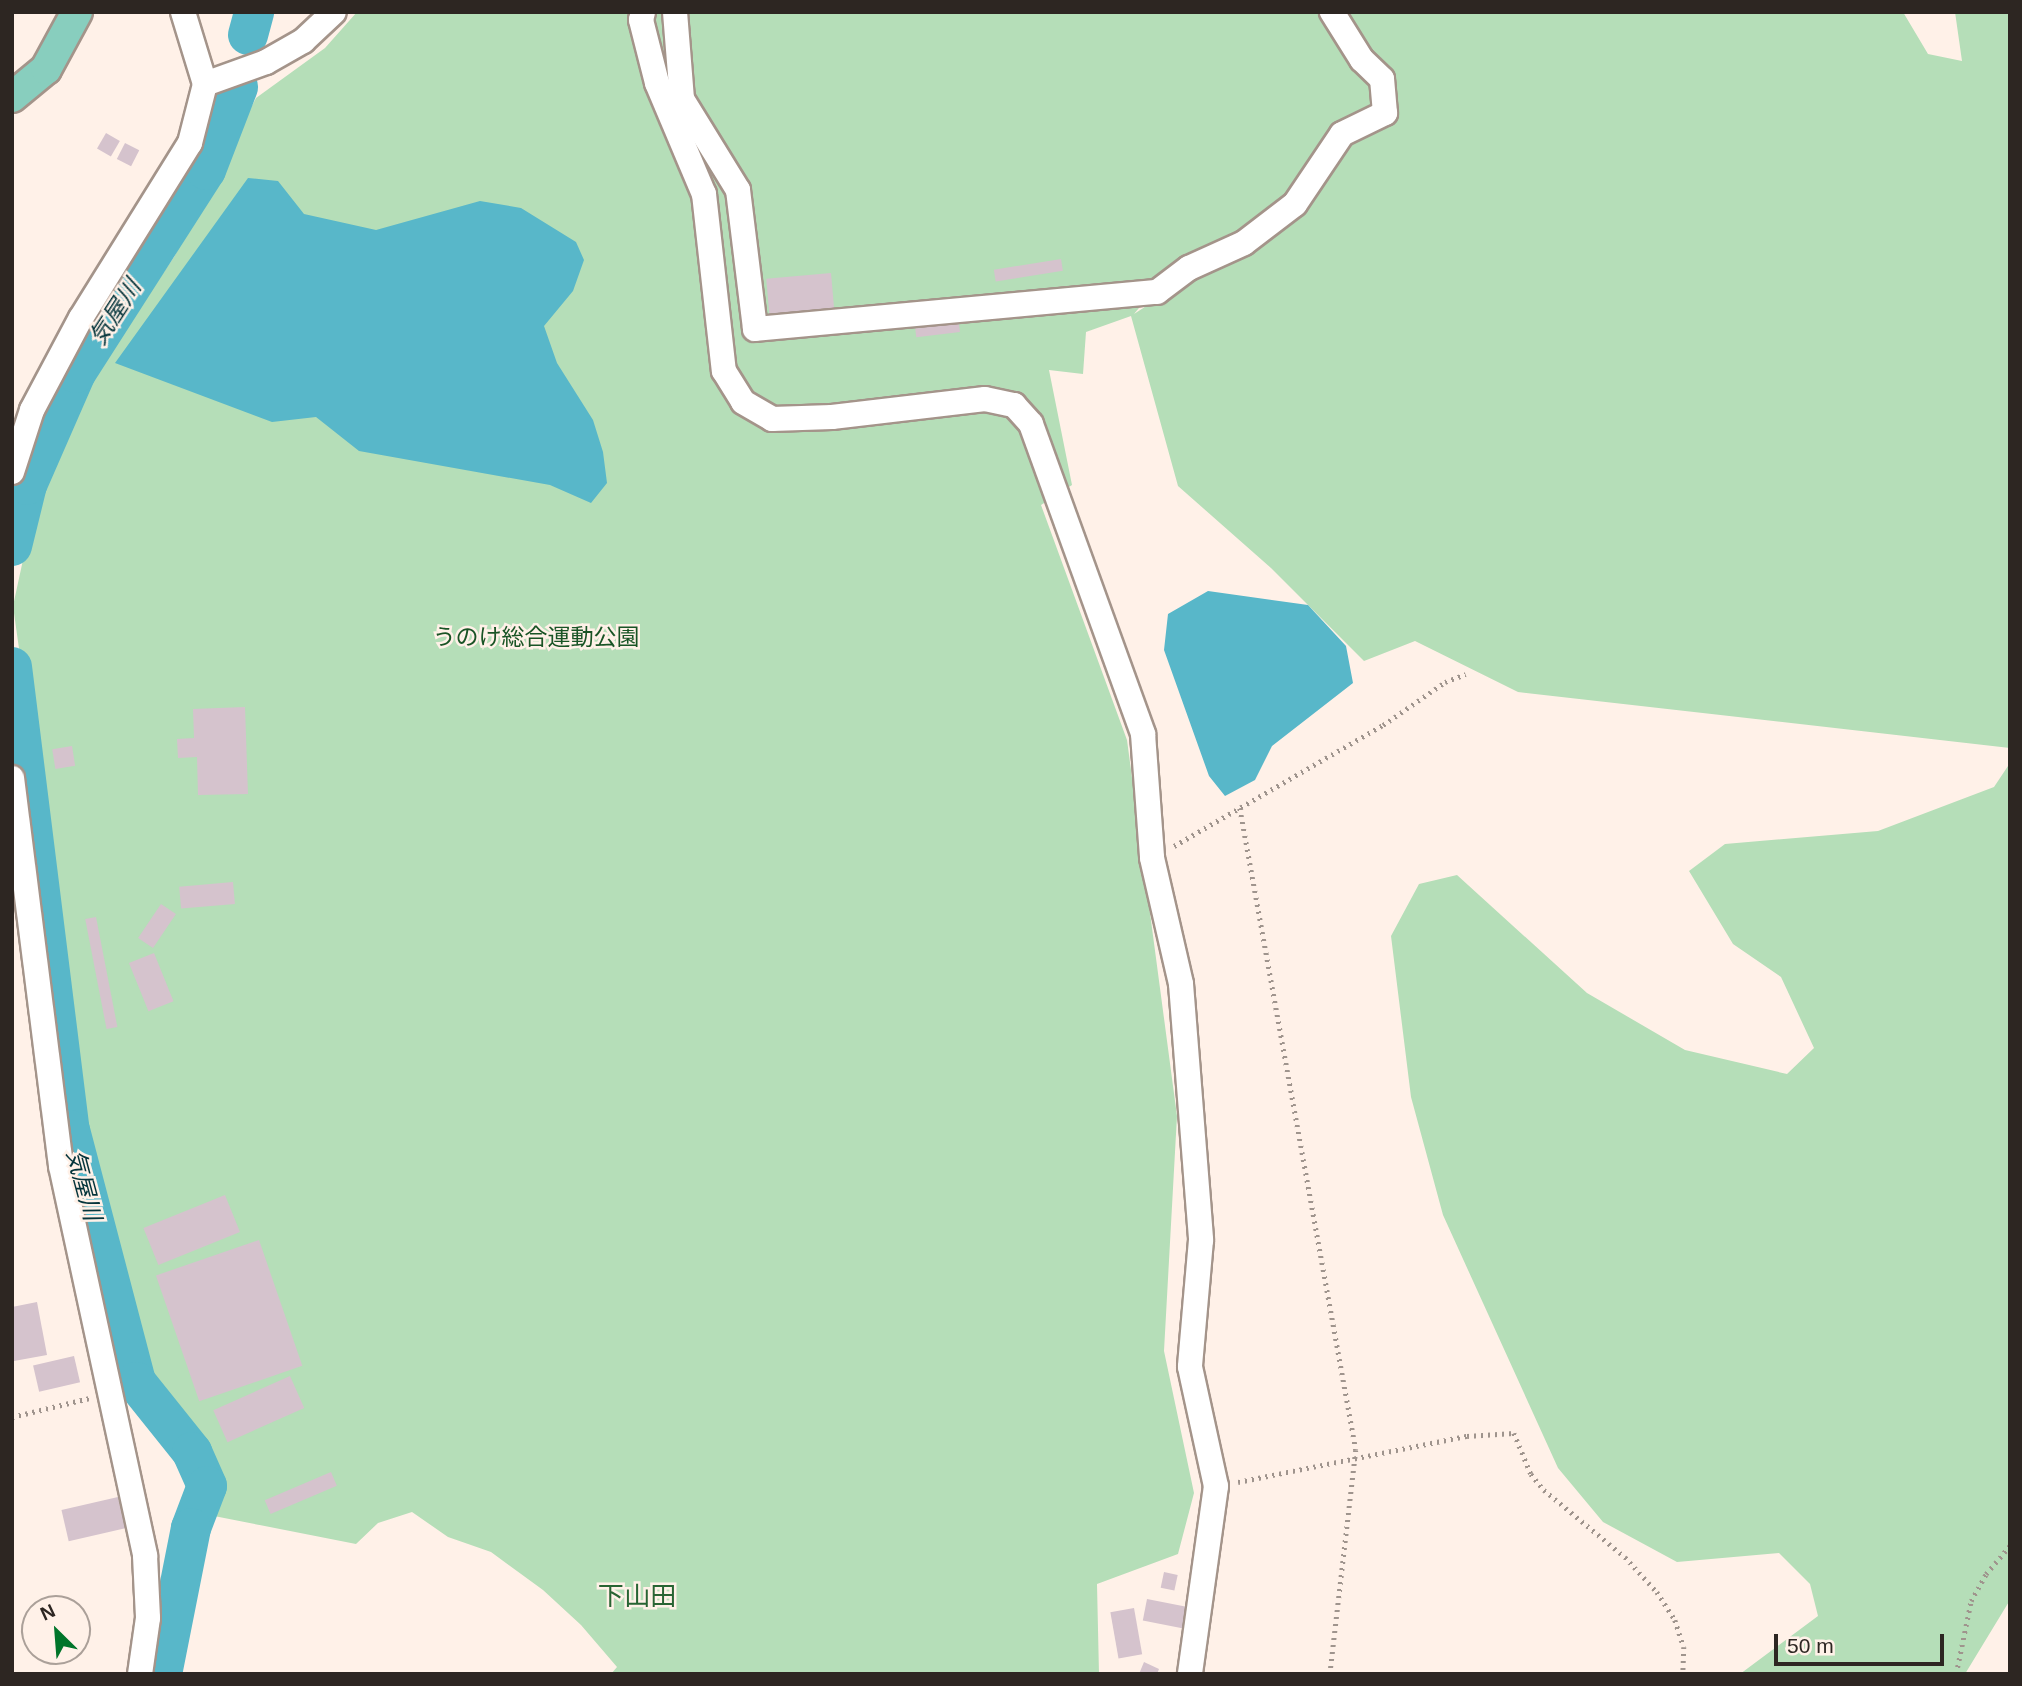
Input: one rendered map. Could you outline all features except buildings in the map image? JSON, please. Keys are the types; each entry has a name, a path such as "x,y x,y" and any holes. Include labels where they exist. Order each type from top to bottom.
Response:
{"main road":[{"path":"12,97 46,69 77,12"}],"street":[{"path":"12,472 32,410 75,330 190,143 205,84 183,12"},
{"path":"205,84 266,62 303,41 334,12"},
{"path":"643,12 641,20 657,83 704,194 724,371 743,402 772,419 832,417 985,400 1014,405 1031,424 1143,734 1152,858 1181,984 1201,1240 1190,1367 1216,1486 1190,1674"},
{"path":"675,12 682,99 738,190 755,329 1157,292 1189,268 1244,243 1295,204 1342,134 1385,113 1382,79 1362,60 1332,12"},
{"path":"12,778 61,1166 145,1556 148,1618 141,1674"}],"path":[{"path":"1152,858 1383,725 1445,682 1466,674"},
{"path":"1240,808 1356,1450 1330,1674"},
{"path":"12,1417 108,1393"},
{"path":"1216,1486 1466,1436 1514,1433 1531,1474 1544,1490 1625,1557 1657,1592 1675,1620 1684,1647 1683,1674"},
{"path":"1956,1674 1971,1601 1986,1574 2010,1545"}],"green space":[{"name":"うのけ総合運動公園","path":"357,12 1903,12 1928,54 1962,61 1955,12 2010,12 2010,748 1518,692 1415,641 1364,661 1271,568 1178,486 1131,316 1086,332 1083,374 1049,370 1072,485 1041,505 1127,740 1177,1116 1164,1351 1194,1493 1178,1554 1097,1584 1099,1674 611,1674 617,1667 581,1625 543,1590 491,1552 448,1537 412,1512 378,1523 356,1544 214,1516 143,1356 87,1131 13,606 39,486 73,406 174,257 256,98 325,48","holes":["1244,243 1134,314 1172,268"]},
{"path":"2010,763 2010,1600 1965,1674 1740,1674 1818,1616 1810,1584 1779,1553 1677,1562 1603,1522 1558,1468 1443,1215 1411,1097 1391,936 1419,884 1457,875 1587,993 1685,1050 1787,1074 1814,1048 1781,977 1733,944 1689,871 1725,844 1878,831 1994,787"}],"water":[{"path":"248,178 278,181 304,214 376,230 480,201 521,208 576,242 584,260 573,291 544,326 557,363 593,420 603,452 607,483 591,503 550,485 359,451 316,417 272,422 115,363"},
{"path":"1208,591 1308,605 1346,646 1353,683 1272,746 1255,780 1225,796 1209,776 1164,650 1168,614"}],"waterway":[{"name":"気屋川","path":"248,35 254,12"},
{"name":"気屋川","path":"12,546 27,485 76,373 206,170 238,87"},
{"name":"気屋川","path":"12,667 70,1130 136,1382 192,1452 207,1486 191,1528 162,1674"}],"district":[{"name":"下山田","path":"637,1597"}]}
